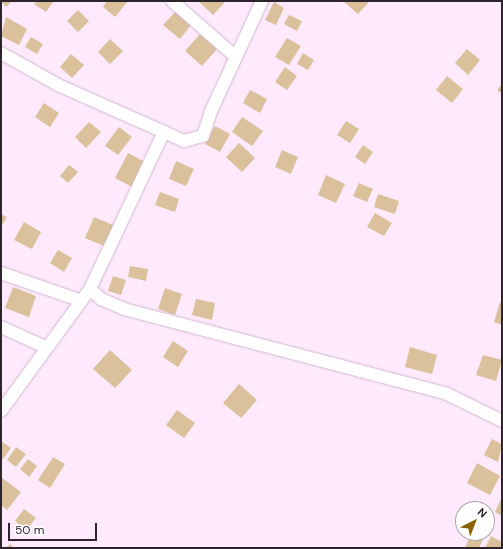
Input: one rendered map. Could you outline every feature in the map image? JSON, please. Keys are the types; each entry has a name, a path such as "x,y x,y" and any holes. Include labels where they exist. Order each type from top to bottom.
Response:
{"street":[{"path":"172,1 236,57"},
{"path":"1,53 58,85 184,141 203,136 260,2"},
{"path":"1,412 79,300 90,289 164,132"},
{"path":"1,273 79,300"},
{"path":"90,289 101,299 124,309 446,394 502,421"},
{"path":"1,327 45,347"}],"building":[{"path":"1,1 12,1 6,7"},
{"path":"37,1 53,2 46,12 34,4"},
{"path":"107,1 128,1 115,17 103,7"},
{"path":"198,1 226,1 213,15"},
{"path":"343,1 370,1 358,14"},
{"path":"274,2 284,8 276,25 265,20"},
{"path":"78,10 89,21 78,32 67,21"},
{"path":"175,12 191,25 180,39 163,25"},
{"path":"289,15 302,21 297,31 284,24"},
{"path":"6,17 27,29 19,45 1,36"},
{"path":"200,34 217,49 202,66 185,51"},
{"path":"31,37 43,44 37,54 25,47"},
{"path":"287,38 301,46 289,65 275,57"},
{"path":"110,39 123,51 110,64 98,52"},
{"path":"467,49 480,60 468,75 455,63"},
{"path":"303,53 314,60 308,70 297,64"},
{"path":"71,54 84,65 72,78 60,67"},
{"path":"285,67 297,76 287,90 275,82"},
{"path":"447,76 463,89 452,103 436,90"},
{"path":"502,84 502,94 497,90"},
{"path":"250,90 267,99 260,113 243,103"},
{"path":"44,103 59,113 50,127 35,117"},
{"path":"242,117 263,131 252,146 232,132"},
{"path":"346,121 359,129 350,143 337,135"},
{"path":"89,122 101,132 86,148 75,137"},
{"path":"215,126 230,134 220,152 205,144"},
{"path":"119,127 132,137 118,155 105,146"},
{"path":"239,143 255,158 242,172 226,157"},
{"path":"363,145 373,152 365,164 355,157"},
{"path":"282,150 298,157 291,174 275,167"},
{"path":"128,153 145,162 132,187 115,178"},
{"path":"176,161 194,169 186,186 169,179"},
{"path":"69,165 78,172 68,183 60,176"},
{"path":"326,175 345,184 336,203 318,195"},
{"path":"359,183 373,189 367,202 353,196"},
{"path":"160,192 179,199 175,212 155,205"},
{"path":"378,194 399,201 395,214 374,207"},
{"path":"375,213 392,223 384,236 367,227"},
{"path":"1,214 7,217 1,227"},
{"path":"94,217 113,225 104,246 85,238"},
{"path":"24,222 41,232 32,249 14,240"},
{"path":"58,250 72,258 64,272 50,263"},
{"path":"130,266 148,269 146,281 128,277"},
{"path":"113,276 126,280 121,295 108,291"},
{"path":"13,287 36,296 29,317 5,308"},
{"path":"165,288 182,294 175,315 158,309"},
{"path":"196,299 215,303 212,320 192,315"},
{"path":"500,302 502,303 502,325 494,322"},
{"path":"173,341 188,351 178,367 163,357"},
{"path":"410,347 437,355 432,374 405,367"},
{"path":"110,350 132,370 115,388 93,369"},
{"path":"483,355 502,360 496,381 476,375"},
{"path":"239,384 257,400 241,418 223,403"},
{"path":"177,410 195,423 184,438 166,425"},
{"path":"492,439 502,444 498,462 484,455"},
{"path":"1,441 11,448 3,459 1,458"},
{"path":"16,447 26,454 16,467 7,460"},
{"path":"53,457 65,464 50,488 38,480"},
{"path":"28,459 37,466 29,477 20,469"},
{"path":"477,463 500,476 490,495 467,483"},
{"path":"1,477 21,492 7,510 1,505"},
{"path":"502,497 502,516 495,512"},
{"path":"24,509 36,518 26,530 15,521"},
{"path":"495,538 502,542 502,548 485,548 488,541 495,541"},
{"path":"468,541 482,541 479,548 465,548"},
{"path":"10,544 14,548 6,548"}]}
